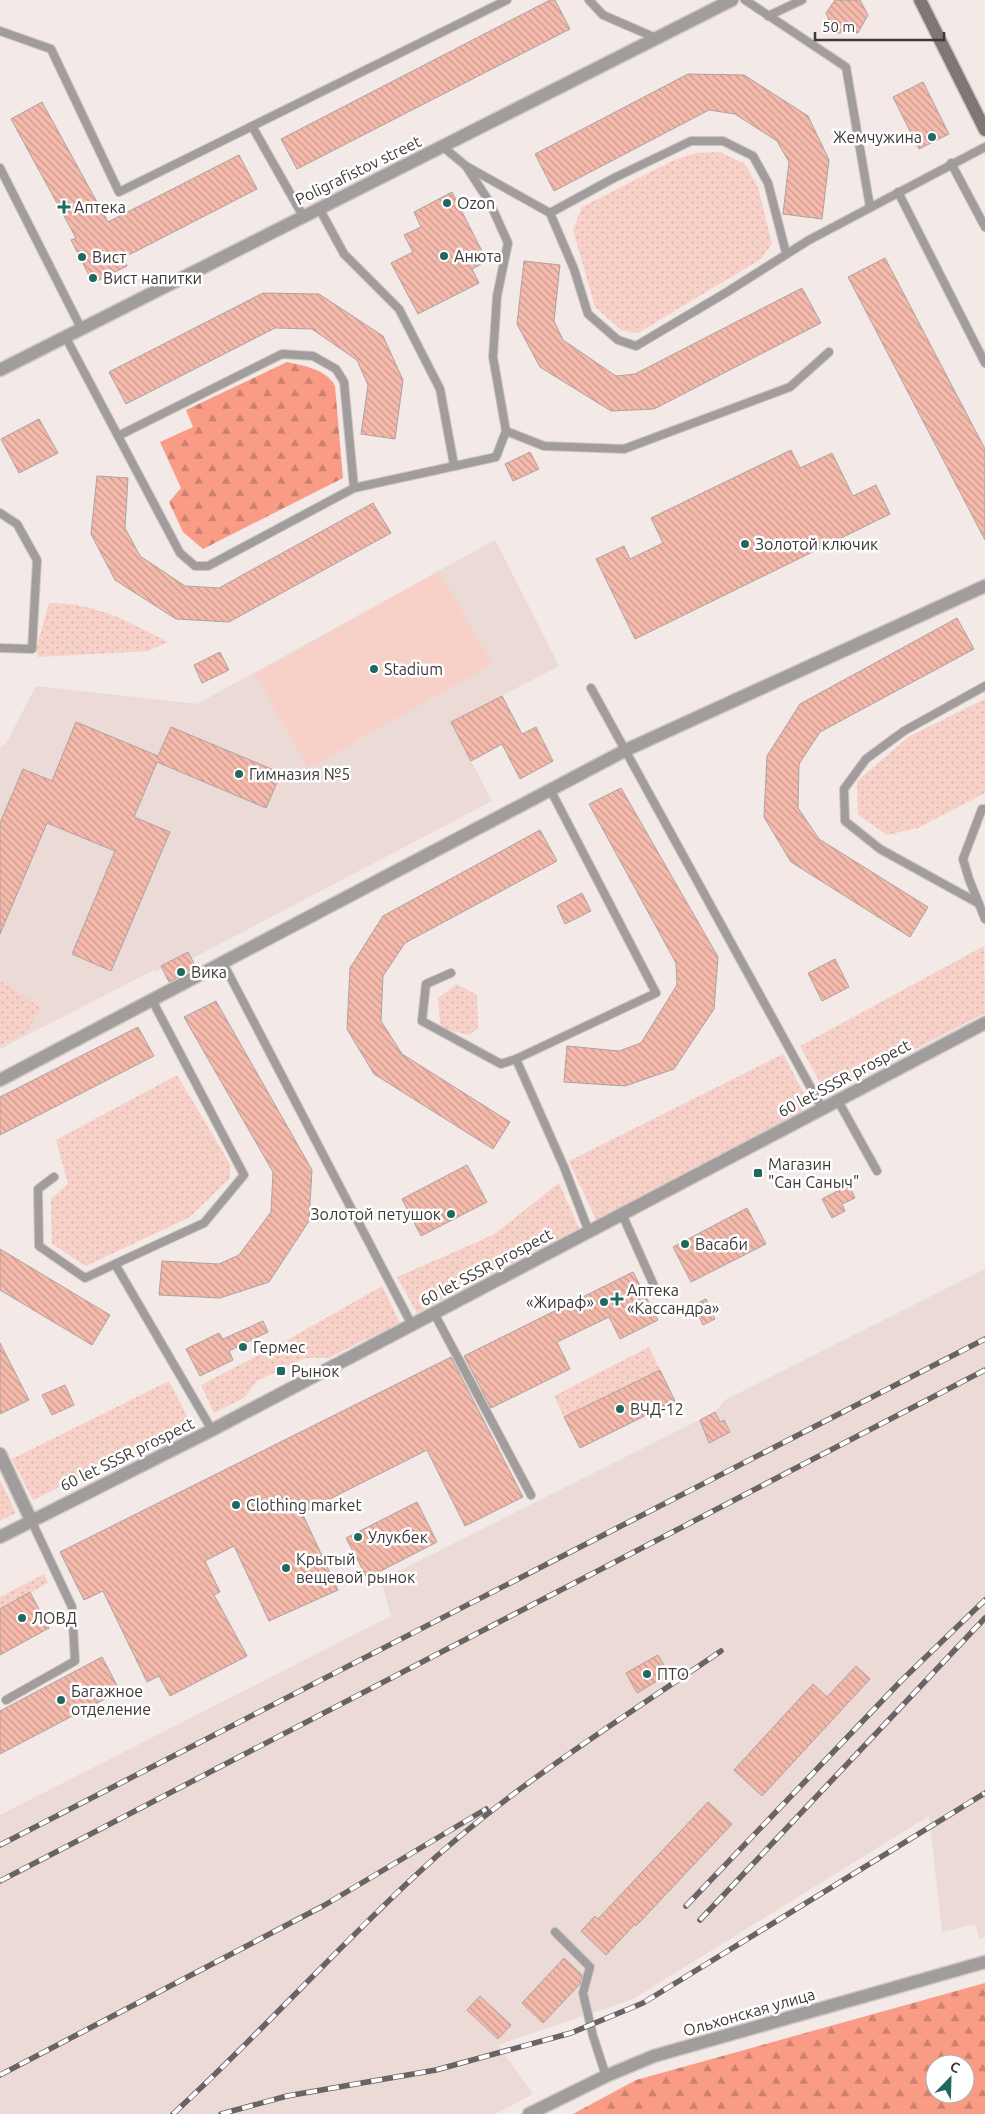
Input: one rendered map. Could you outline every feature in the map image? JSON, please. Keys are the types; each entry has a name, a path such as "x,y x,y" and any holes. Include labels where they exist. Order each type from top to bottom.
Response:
{"main road":[{"path":"920,0 985,130"}],"street":[{"name":"Poligrafistov street","path":"0,370 732,0"},
{"path":"0,1080 626,750 984,589"},
{"name":"60 let SSSR prospect","path":"0,1537 212,1430 985,1022"},
{"path":"0,1454 31,1520"},
{"name":"Ольхонская улица","path":"529,2114 606,2076 654,2056 985,1962"}],"lane":[{"path":"0,31 51,49 119,192 507,0"},
{"path":"589,0 602,15 656,38"},
{"path":"745,0 846,67 870,207"},
{"path":"768,16 802,0"},
{"path":"252,126 303,216"},
{"path":"550,213 614,178 691,141 723,141 752,156 768,183 786,253"},
{"path":"442,146 466,166 550,213 574,269 588,314 618,340 636,346 727,292 786,253 951,163 985,147"},
{"path":"951,163 985,227"},
{"path":"65,336 180,553 195,566 208,566 354,488 496,457 506,431 494,357 497,296 508,243 490,203 466,166"},
{"path":"0,168 80,328"},
{"path":"898,192 985,364"},
{"path":"319,208 344,254 399,309 403,316 440,389 454,465"},
{"path":"506,431 544,446 624,449 790,387 829,352"},
{"path":"118,436 282,354 313,356 336,369 344,382 354,488"},
{"path":"0,513 17,524 37,560 32,649 0,648"},
{"path":"978,903 880,849 845,821 844,789 866,759 904,731 985,686"},
{"path":"592,688 822,1108"},
{"path":"451,973 426,984 422,1021 501,1064 516,1059 656,993 551,791"},
{"path":"985,809 982,809 963,859 968,879 985,919"},
{"path":"223,962 412,1325"},
{"path":"54,1178 38,1188 39,1246 85,1278 204,1223 244,1174 152,1000"},
{"path":"516,1059 589,1232"},
{"path":"837,1099 877,1171"},
{"path":"622,1214 655,1288"},
{"path":"116,1264 212,1430"},
{"path":"434,1313 531,1495"},
{"path":"6,1700 75,1661 72,1607 31,1520"},
{"path":"555,1932 590,1967 583,1993 593,2036 606,2076"}],"shaded area":[{"path":"720,152 745,164 758,187 772,244 761,259 638,333 621,330 595,307 573,230 582,207 674,160 695,153"},
{"name":"Гимназия №5","path":"495,540 559,666 451,722 492,801 191,959 188,952 156,972 154,970 0,1049 0,748 7,742 36,686 197,704"},
{"name":"Stadium","path":"439,571 492,664 308,768 255,674"},
{"path":"49,603 83,606 97,610 124,620 168,642 148,651 38,657 36,649"},
{"path":"985,699 985,793 918,828 887,835 858,815 857,781 910,736"},
{"path":"984,946 985,1013 827,1095 800,1046"},
{"path":"0,980 41,1008 26,1033 0,1045"},
{"path":"457,984 477,995 478,1028 469,1035 448,1030 440,1024 438,998"},
{"path":"783,1054 805,1096 801,1113 596,1220 569,1161"},
{"path":"177,1075 230,1164 230,1178 190,1217 86,1266 52,1244 51,1199 68,1184 56,1140"},
{"path":"559,1183 579,1228 417,1313 397,1277 493,1235"},
{"path":"985,1269 985,1937 979,1939 975,1924 942,1932 929,1816 633,1999 498,2045 533,2094 495,2114 0,2114 0,1815 391,1616 381,1580 715,1412 725,1400"},
{"path":"382,1286 400,1323 328,1358 304,1358 257,1381 244,1398 214,1413 201,1385 291,1338"},
{"path":"649,1347 660,1370 564,1417 554,1396"},
{"path":"169,1381 190,1422 33,1500 12,1459"},
{"path":"0,1480 16,1513 0,1521"},
{"path":"44,1574 48,1583 0,1609 0,1597"}],"green space":[{"path":"287,362 321,372 335,386 343,478 203,549 183,532 169,502 181,488 160,442 193,427 186,410"},
{"path":"985,1983 985,2114 573,2114 636,2080"}],"building":[{"path":"550,0 555,0 570,29 297,169 281,139"},
{"path":"835,0 860,0 868,15 858,33 835,33 826,13"},
{"path":"688,74 744,75 808,116 829,160 822,219 783,214 789,162 777,141 735,114 709,110 554,191 535,154"},
{"path":"923,82 949,134 919,149 893,97"},
{"path":"42,102 108,222 239,155 257,189 123,258 127,266 93,283 71,240 76,238 11,119"},
{"name":"Анюта","path":"452,192 487,261 472,269 479,283 418,314 391,263 413,252 404,235 421,227 414,212"},
{"path":"885,258 985,449 985,540 848,277"},
{"path":"524,261 560,265 554,321 563,340 616,376 635,374 802,288 821,323 654,409 611,411 540,367 517,324"},
{"path":"263,293 319,294 383,336 403,380 395,439 361,434 368,385 357,360 312,329 275,328 126,404 109,372"},
{"path":"39,419 58,453 19,473 1,439"},
{"name":"Золотой ключик","path":"791,450 800,468 832,453 853,496 876,485 890,514 635,639 596,559 624,546 630,559 663,543 651,518"},
{"path":"530,452 539,469 513,481 505,464"},
{"path":"97,476 128,478 125,528 140,556 185,586 219,588 373,503 391,533 229,622 176,619 115,580 91,534"},
{"path":"957,618 974,649 820,732 799,764 798,808 819,839 928,907 910,937 791,862 764,817 767,756 800,704"},
{"path":"220,652 229,670 202,683 194,665"},
{"path":"502,696 522,734 536,727 553,761 520,779 502,744 471,761 451,722"},
{"path":"76,722 158,756 171,727 281,773 266,808 157,762 134,817 170,832 111,971 72,954 115,851 47,823 0,934 0,823 23,769 52,781"},
{"path":"621,788 718,957 714,1009 674,1069 625,1086 564,1082 567,1046 619,1051 641,1043 677,985 676,963 589,804"},
{"path":"540,830 557,861 405,943 383,976 381,1021 402,1054 510,1122 493,1149 374,1074 347,1029 350,968 383,916"},
{"path":"582,893 591,911 565,924 557,906"},
{"path":"188,952 196,967 169,982 161,966"},
{"path":"835,959 849,987 822,1001 808,973"},
{"path":"216,1001 312,1170 309,1221 269,1282 220,1298 159,1295 162,1261 219,1264 239,1255 271,1212 273,1172 184,1017"},
{"path":"138,1027 154,1056 0,1135 0,1097"},
{"path":"467,1165 487,1202 421,1236 402,1199"},
{"path":"849,1185 855,1198 842,1204 845,1211 832,1218 822,1199"},
{"path":"747,1208 766,1244 691,1282 673,1247"},
{"path":"0,1249 110,1315 92,1345 0,1290"},
{"path":"633,1272 658,1320 620,1339 609,1317 557,1342 570,1369 491,1408 464,1356"},
{"path":"706,1299 715,1319 703,1325 693,1305"},
{"path":"263,1321 268,1332 229,1351 233,1360 200,1376 186,1349 219,1333 223,1339"},
{"path":"0,1343 29,1400 0,1414"},
{"name":"Сlothing market","path":"451,1357 523,1497 465,1526 427,1450 302,1513 338,1590 269,1621 234,1546 205,1561 220,1592 214,1595 247,1656 170,1696 159,1676 147,1682 103,1591 84,1600 60,1552"},
{"name":"ВЧД-12","path":"660,1370 675,1401 580,1448 564,1417"},
{"path":"65,1385 74,1405 52,1415 42,1395"},
{"path":"715,1412 720,1422 724,1420 730,1432 709,1443 700,1420"},
{"path":"417,1502 437,1542 367,1578 346,1538"},
{"name":"ЛОВД","path":"30,1592 49,1628 0,1655 0,1609"},
{"name":"ПТО","path":"658,1655 669,1674 637,1693 626,1673"},
{"name":"Багажное отделение","path":"102,1657 120,1691 0,1754 0,1711"},
{"path":"856,1666 870,1679 762,1796 734,1770 813,1684 827,1697"},
{"path":"708,1802 732,1824 636,1926 635,1924 606,1955 581,1931 595,1916 598,1919"},
{"path":"564,1958 582,1975 580,1984 543,2023 522,2003"},
{"path":"480,1996 511,2025 498,2039 467,2010"}],"railway":[{"path":"0,1845 985,1339"},
{"path":"0,1881 985,1370"},
{"path":"686,1906 902,1680 985,1600"},
{"path":"700,1920 985,1618"},
{"path":"173,2114 235,2055 385,1904 451,1844 564,1757 721,1651"},
{"path":"221,2114 287,2096 436,2070 571,2033 643,2003 985,1793"},
{"path":"0,2075 323,1906 486,1809"}],"place":[{"name":"Жемчужина","path":"932,137"},
{"name":"Ozon","path":"447,203"},
{"name":"Аптека","path":"64,207"},
{"name":"Анюта","path":"444,256"},
{"name":"Вист","path":"82,257"},
{"name":"Вист напитки","path":"93,278"},
{"name":"Золотой ключик","path":"745,544"},
{"name":"Stadium","path":"374,669"},
{"name":"Гимназия №5","path":"239,774"},
{"name":"Вика","path":"181,972"},
{"name":"Магазин \"Сан Саныч\"","path":"758,1173"},
{"name":"Золотой петушок","path":"451,1214"},
{"name":"Васаби","path":"685,1244"},
{"name":"Аптека «Кассандра»","path":"617,1299"},
{"name":"«Жираф»","path":"604,1302"},
{"name":"Гермес","path":"243,1347"},
{"name":"Рынок","path":"281,1371"},
{"name":"ВЧД-12","path":"620,1409"},
{"name":"Сlothing market","path":"236,1505"},
{"name":"Улукбек","path":"358,1537"},
{"name":"Крытый вещевой рынок","path":"286,1568"},
{"name":"ЛОВД","path":"22,1618"},
{"name":"ПТО","path":"647,1674"},
{"name":"Багажное отделение","path":"61,1700"}]}
